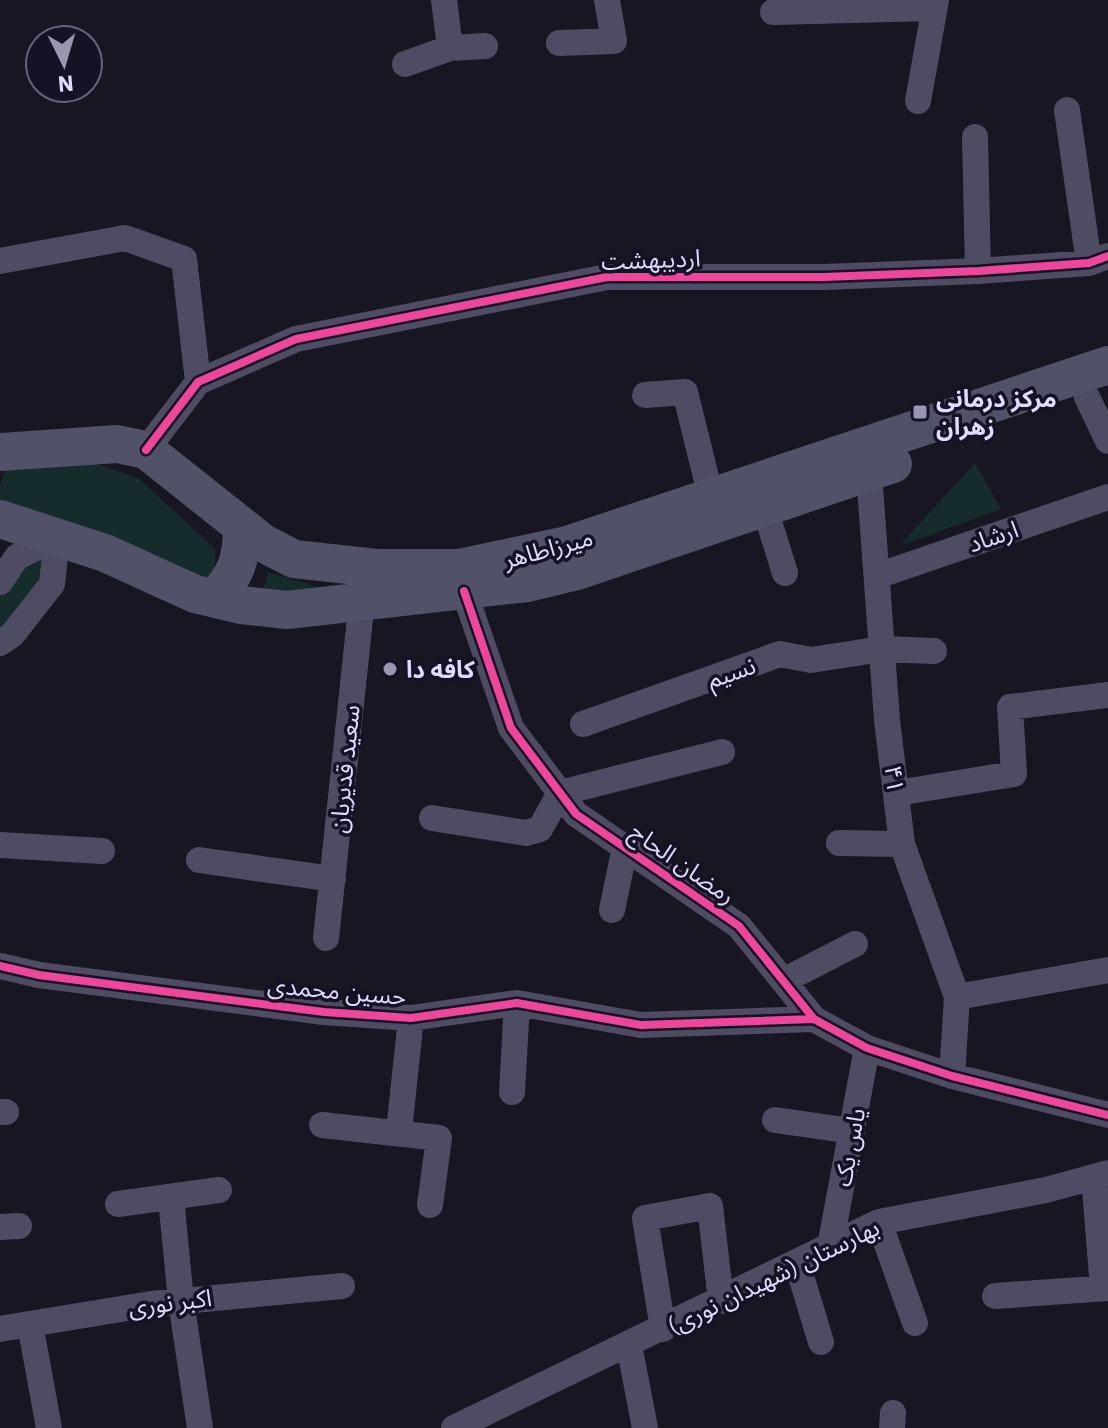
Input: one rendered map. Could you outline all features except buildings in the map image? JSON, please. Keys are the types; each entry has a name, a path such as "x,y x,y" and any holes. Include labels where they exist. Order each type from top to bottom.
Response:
{"main road":[{"name":"میرزاطاهر","path":"146,450 263,543 294,559 376,568 459,568 567,545 1108,365"},
{"name":"میرزاطاهر","path":"0,519 105,553 195,594 287,610 464,591 527,583 577,571 765,509 1098,392"},
{"path":"0,452 117,444 146,450"},
{"path":"214,598 232,581 239,560 242,527"}],"street":[{"path":"444,0 450,48"},
{"path":"559,43 614,41 607,0"},
{"path":"773,12 934,4 918,101"},
{"path":"405,64 450,48 485,46"},
{"path":"1067,110 1099,259"},
{"path":"975,137 978,271"},
{"path":"0,261 125,238 184,259 198,382"},
{"name":"اردیبهشت","path":"146,450 198,382 296,339 607,277 824,277 978,271 1099,259"},
{"path":"645,395 685,392 711,497"},
{"path":"1098,392 1108,441"},
{"name":"۴۱","path":"869,473 882,649 902,844 957,997 952,1076"},
{"name":"ارشاد","path":"877,576 1108,497"},
{"path":"765,509 785,573"},
{"path":"0,582 17,557 57,537"},
{"path":"0,643 12,635 52,584 57,537"},
{"name":"رمضان الحاج","path":"464,591 511,728 576,814 739,926 814,1019 867,1048 952,1076 1108,1115"},
{"name":"سعید قدیریان","path":"326,938 362,600"},
{"name":"نسیم","path":"583,724 780,654 811,660 882,649 934,651"},
{"path":"897,793 1014,774 1010,707 1108,695"},
{"path":"432,818 526,833 540,829 560,793 722,752"},
{"path":"839,843 902,844"},
{"path":"0,845 102,851"},
{"path":"612,910 625,847"},
{"path":"199,860 333,879"},
{"path":"785,980 855,944"},
{"name":"حسین محمدی","path":"0,966 39,975 324,1012 411,1018 517,1003 641,1025 814,1019"},
{"path":"957,997 1108,970"},
{"path":"512,1092 517,1003"},
{"path":"399,1131 411,1018"},
{"name":"یاس یک","path":"830,1247 867,1048"},
{"path":"775,1120 852,1131"},
{"path":"322,1125 399,1131 439,1138 430,1205"},
{"path":"995,1296 1106,1288 1101,1175"},
{"name":"بهارستان (شهیدان نوری)","path":"454,1428 879,1222 1101,1175"},
{"path":"118,1204 219,1190"},
{"path":"171,1198 181,1301 200,1428"},
{"path":"663,1329 645,1218 710,1206 721,1301"},
{"path":"879,1222 915,1323"},
{"path":"797,1263 821,1342"},
{"name":"اکبر نوری","path":"0,1329 181,1301 342,1286"},
{"path":"30,1324 49,1428"},
{"path":"629,1345 645,1428"}],"green space":[{"path":"88,461 138,478 215,548 215,572 202,580 0,503 0,485 6,469"},
{"path":"975,463 1001,509 899,546"},
{"path":"55,541 45,580 0,635 0,585"},
{"path":"268,572 338,593 261,598"}],"cycle path":[{"path":"146,450 198,382 296,339 607,277 824,277 978,271 1089,263 1108,256"},
{"path":"464,591 511,728 576,814 739,926 814,1019 867,1048 952,1076 1108,1115"},
{"path":"0,966 39,975 324,1012 411,1018 517,1003 641,1025 814,1019"}],"place":[{"name":"مرکز درمانی زهران","path":"920,412"},
{"name":"کافه دا","path":"390,669"}]}
